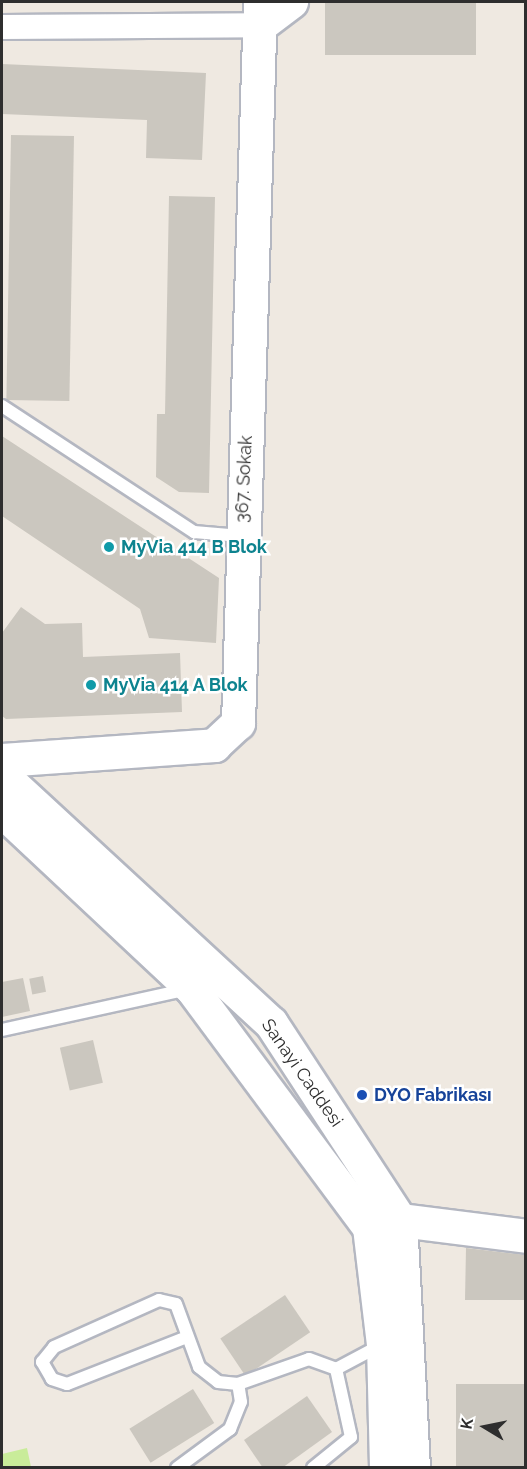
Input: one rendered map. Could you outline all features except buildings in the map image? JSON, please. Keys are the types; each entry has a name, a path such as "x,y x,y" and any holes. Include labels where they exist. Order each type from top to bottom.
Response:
{"street":[{"path":"2,27 260,13 291,2"},
{"name":"367. Sokak","path":"2,760 214,744 238,723 240,536 260,13"},
{"name":"Sanayi Caddesi","path":"2,775 271,1023 385,1224 383,1344 386,1467"},
{"name":"Sanayi Caddesi","path":"2,811 192,988 385,1224"},
{"path":"413,1467 385,1224 525,1236"}],"lane":[{"path":"2,406 194,532 240,536"},
{"path":"2,1030 192,988"},
{"path":"187,1337 67,1384 52,1379 42,1362 54,1347 159,1300 176,1304 199,1367 218,1382 238,1384 309,1359 336,1369 383,1344"},
{"path":"313,1467 351,1437 336,1369"},
{"path":"177,1467 230,1429 241,1402 238,1384"}],"green space":[{"path":"27,1448 31,1467 2,1467 2,1454"}],"place":[{"name":"MyVia 414 B Blok","path":"109,547"},
{"name":"MyVia 414 A Blok","path":"91,685"},
{"name":"DYO Fabrikası","path":"362,1095"}]}
